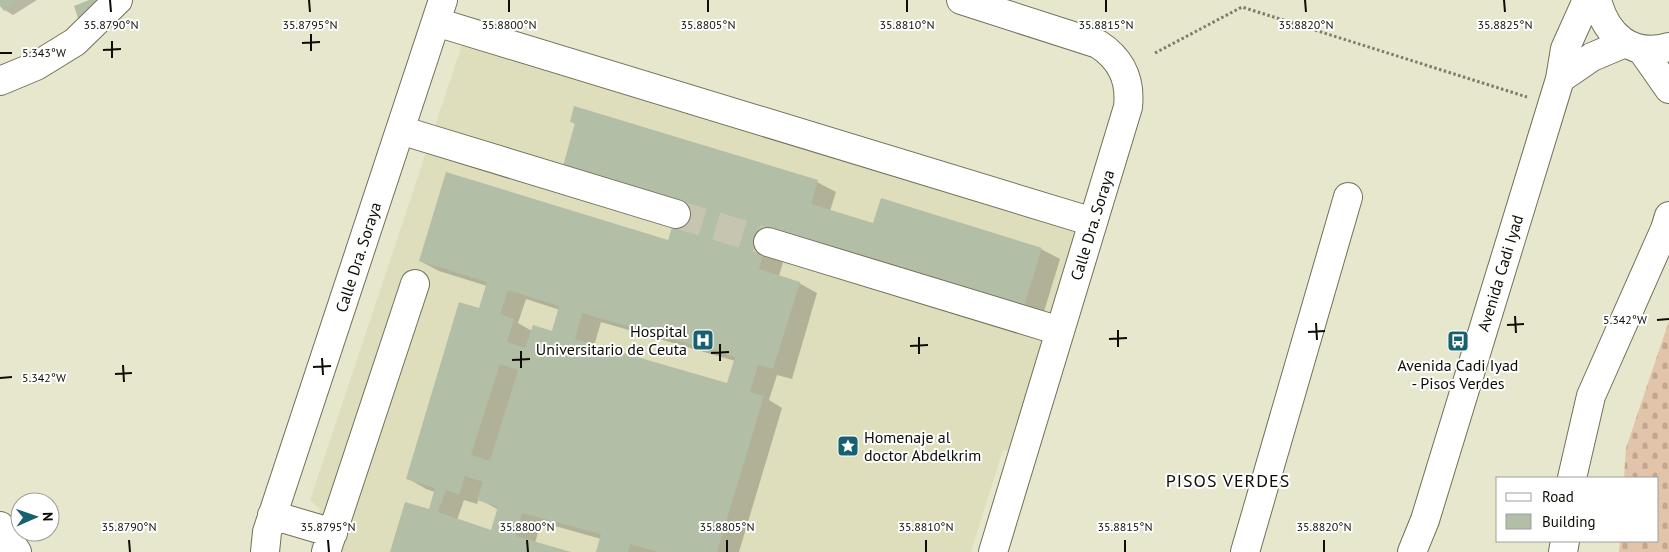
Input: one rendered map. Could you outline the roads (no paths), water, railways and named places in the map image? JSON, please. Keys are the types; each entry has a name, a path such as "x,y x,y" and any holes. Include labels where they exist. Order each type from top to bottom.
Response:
{"street":[{"path":"0,82 36,66 76,42 118,0"},
{"name":"Calle Dra. Soraya","path":"961,0 1098,44 1107,50 1121,65 1128,85 1128,107 993,552"},
{"name":"Avenida Cadi Iyad","path":"1412,552 1425,520 1560,79 1565,49 1587,0"},
{"path":"1597,0 1601,17 1611,32 1633,46 1669,90"},
{"path":"439,11 1094,222"},
{"name":"Calle Dra. Soraya","path":"265,552 267,532 272,515 439,11"},
{"path":"1560,79 1592,57 1633,46 1659,50 1669,47"},
{"path":"400,130 676,214"},
{"path":"1245,552 1348,197"},
{"path":"1572,477 1591,396 1669,216"},
{"path":"768,242 1060,331"},
{"path":"272,515 330,542 415,284"},
{"path":"0,526 17,552"}],"tunnel":[{"path":"676,214 768,242"}],"place":[{"name":"Hospital Universitario de Ceuta","path":"703,340"},
{"name":"Avenida Cadi Iyad - Pisos Verdes","path":"1458,341"},
{"name":"Homenaje al doctor Abdelkrim","path":"848,446"}],"district":[{"name":"PISOS VERDES","path":"1228,481"}]}
